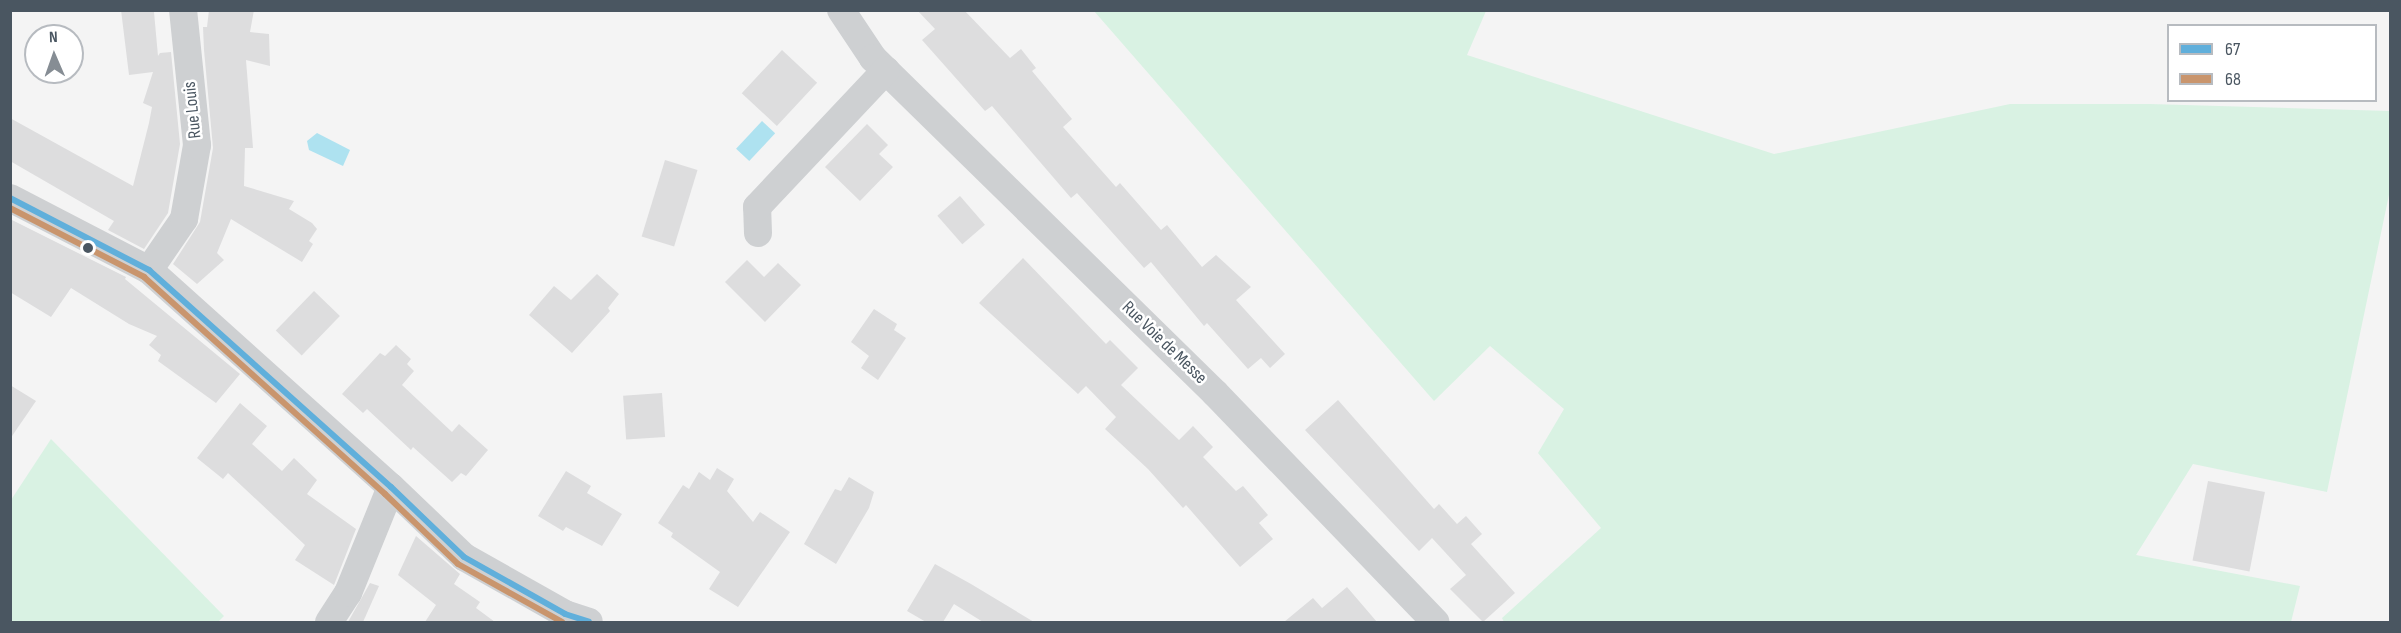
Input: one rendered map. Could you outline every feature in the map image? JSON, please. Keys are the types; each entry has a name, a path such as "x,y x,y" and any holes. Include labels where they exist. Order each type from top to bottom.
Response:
{"street":[{"name":"Rue Louis","path":"149,270 184,219 197,145 183,10"},
{"name":"Rue Voie de Messe","path":"841,10 873,58 1215,393 1435,622"},
{"path":"758,233 757,207 886,70"},
{"path":"10,198 149,270 391,487 464,557 565,614 589,622"},
{"path":"329,622 348,593 391,487"}],"green space":[{"path":"1094,11 1486,11 1467,55 1774,154 2010,104 2150,104 2390,111 2390,190 2327,492 2193,464 2136,555 2300,586 2291,622 1504,622 1502,618 1601,528 1538,453 1564,409 1490,346 1434,401"},
{"path":"51,439 224,616 218,622 11,622 11,500"}],"water":[{"path":"762,121 775,133 749,161 736,149"},
{"path":"317,133 350,150 343,166 309,150 307,141"}],"building":[{"path":"121,10 154,12 158,56 160,53 171,52 180,144 168,213 144,249 108,230 114,221 10,161 10,118 133,186 152,107 143,103 153,72 129,75"},
{"path":"209,10 254,10 250,32 269,34 270,66 246,60 253,148 245,148 244,186 294,201 289,209 312,223 317,229 309,241 313,244 302,262 231,219 217,253 224,260 197,284 173,264 200,222 213,148 203,27 207,27"},
{"path":"917,10 964,10 1010,58 1021,49 1036,68 1032,71 1072,119 1063,127 1116,187 1120,183 1161,230 1167,225 1202,267 1216,255 1251,287 1236,300 1285,354 1270,368 1261,358 1248,369 1207,323 1204,326 1151,262 1144,268 1077,193 1071,198 992,106 985,111 922,40 935,29"},
{"path":"782,50 817,83 777,126 742,93"},
{"path":"867,124 888,145 879,154 893,167 860,201 825,167"},
{"path":"665,160 698,170 674,246 642,237"},
{"path":"960,196 985,225 962,244 937,216"},
{"path":"10,219 126,277 125,279 240,374 216,403 158,361 161,355 149,345 157,336 129,324 71,288 51,317 10,292"},
{"path":"1023,258 1106,344 1110,340 1138,368 1121,385 1179,440 1193,426 1213,447 1203,457 1236,491 1243,486 1268,515 1259,523 1273,539 1240,567 1186,505 1183,508 1148,469 1105,429 1116,417 1086,386 1078,394 979,303"},
{"path":"747,260 764,277 778,263 801,285 765,322 725,282"},
{"path":"597,274 619,294 608,308 610,311 572,353 529,315 554,286 571,300"},
{"path":"314,291 340,316 302,356 276,331"},
{"path":"874,309 897,324 894,330 906,338 878,380 861,368 869,356 851,342"},
{"path":"396,345 411,359 407,364 414,371 402,385 452,432 459,424 488,450 466,476 461,473 452,482 413,447 411,450 367,409 363,413 342,394 380,353 385,356"},
{"path":"10,385 36,401 10,439"},
{"path":"662,393 665,437 626,440 623,396"},
{"path":"1338,400 1434,509 1439,504 1457,524 1466,516 1482,534 1471,544 1515,593 1483,622 1450,589 1466,575 1432,538 1419,551 1305,430"},
{"path":"240,403 267,426 252,444 282,471 294,458 317,480 307,494 356,529 334,585 295,560 305,545 228,473 223,479 197,458"},
{"path":"717,468 734,479 727,491 753,522 760,512 790,532 738,607 709,589 720,572 671,537 673,533 658,523 683,485 689,489 699,472 710,480"},
{"path":"566,471 591,486 587,493 622,514 602,546 566,527 563,531 538,516"},
{"path":"849,477 874,492 869,508 836,564 804,544 835,489 841,491"},
{"path":"2208,481 2265,492 2249,572 2193,561"},
{"path":"416,536 460,574 454,584 480,602 476,608 495,622 425,622 436,605 398,575"},
{"path":"935,564 1034,622 983,622 954,604 943,622 926,622 907,611"},
{"path":"370,583 379,586 363,622 348,622"},
{"path":"1347,587 1377,622 1284,622 1313,598 1322,608"}],"transit line":[{"name":"67","path":"10,198 149,270 391,487 464,557 565,614 589,622"},
{"name":"68","path":"10,208 144,277 385,494 458,564 562,622"}]}
